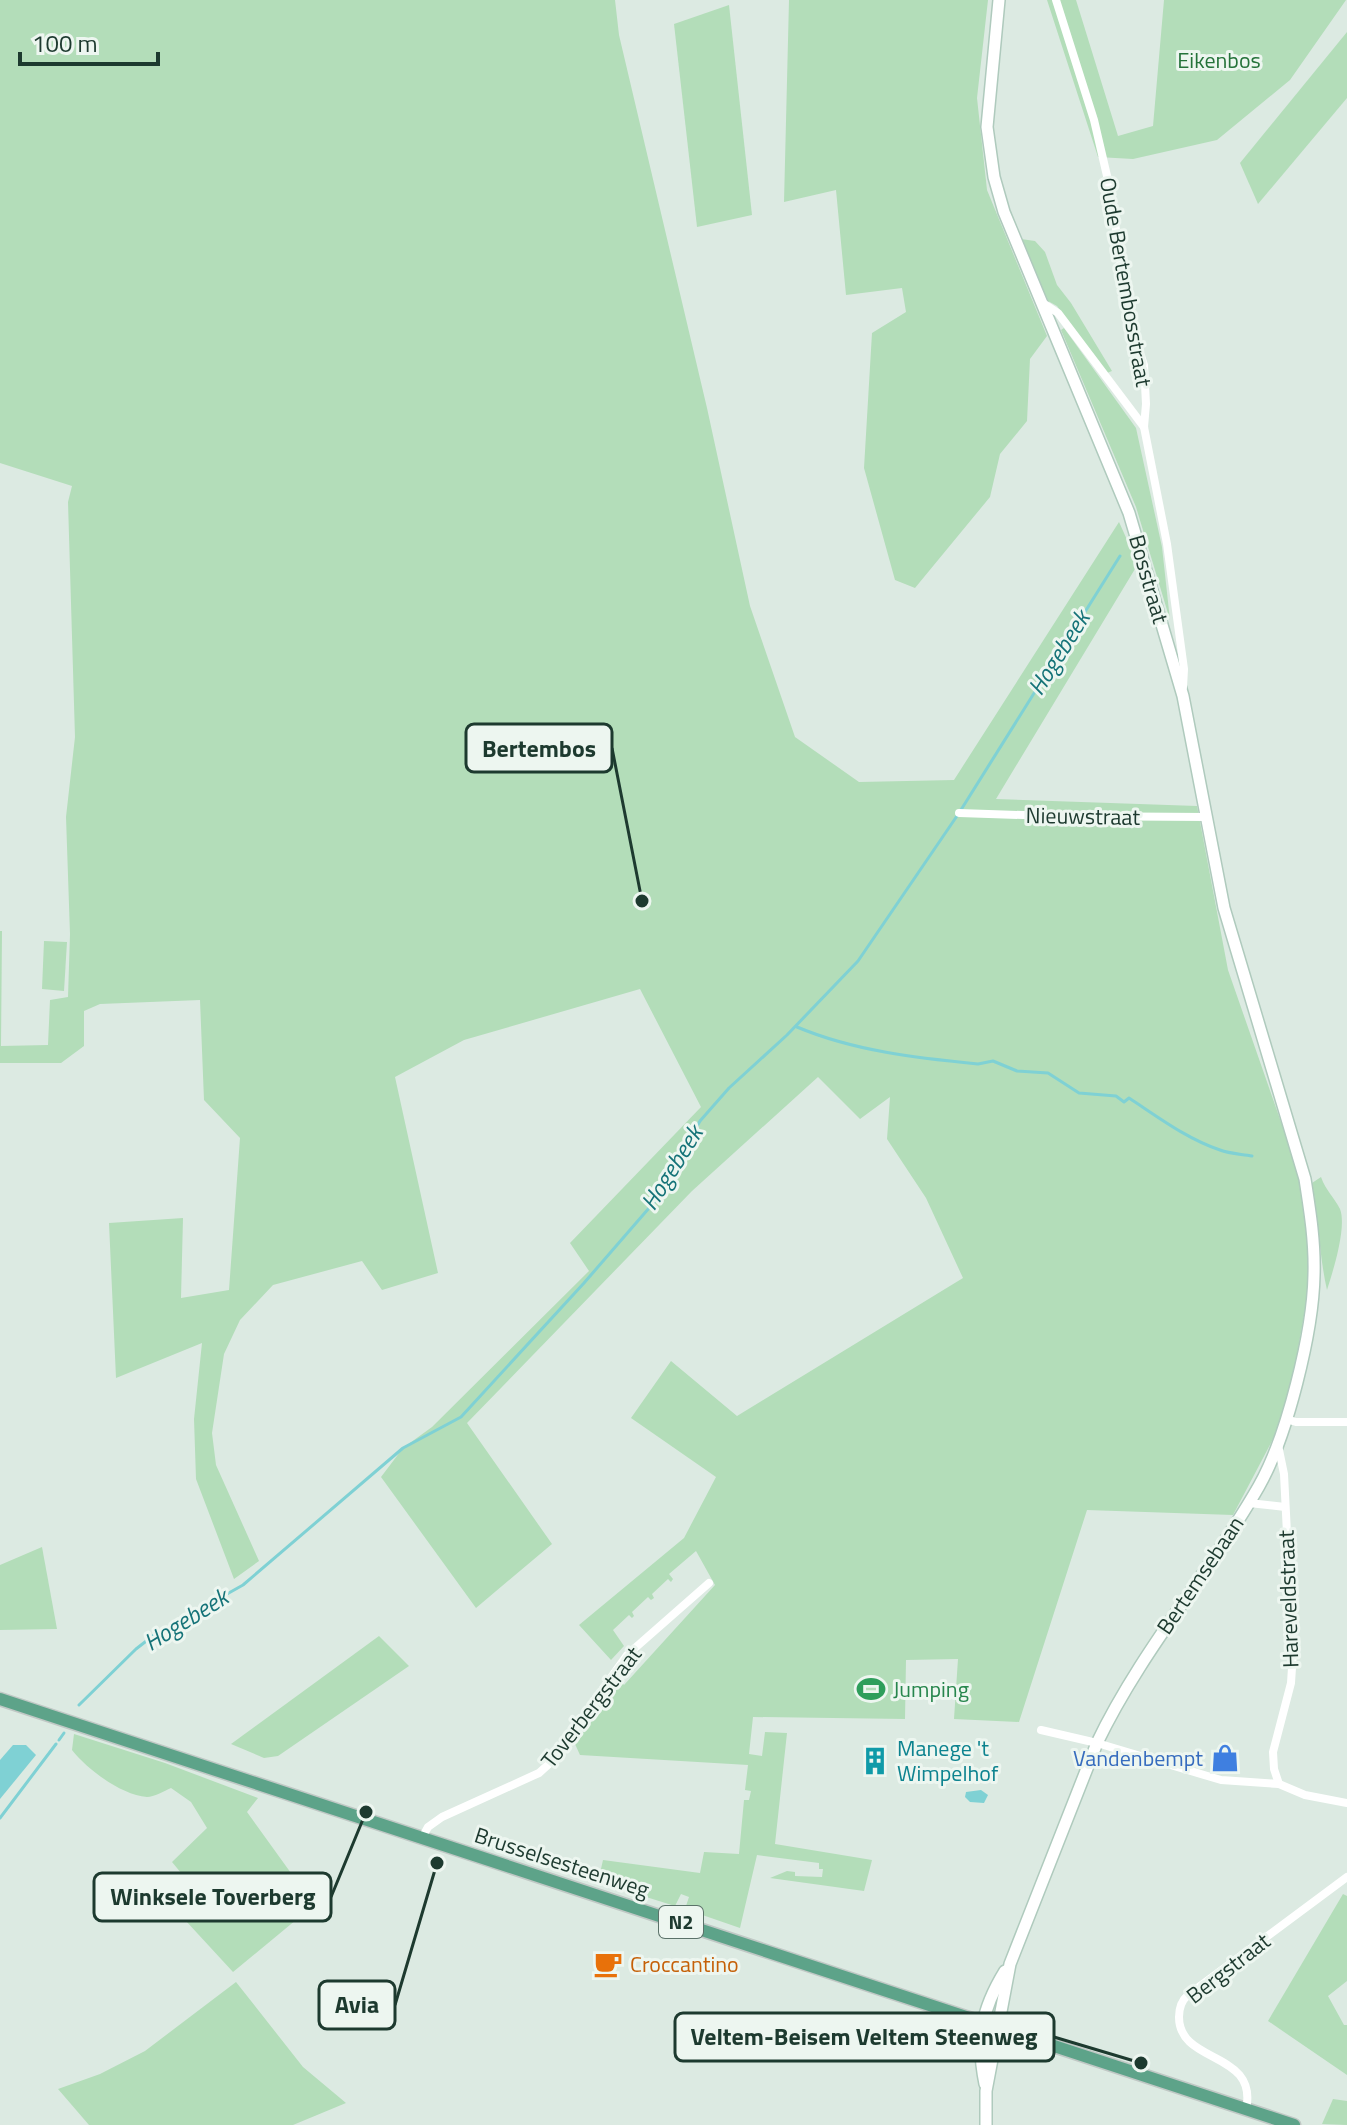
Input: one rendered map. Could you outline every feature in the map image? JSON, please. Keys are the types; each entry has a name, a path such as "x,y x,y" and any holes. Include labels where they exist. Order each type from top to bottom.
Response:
{"main road":[{"name":"Brusselsesteenweg","path":"0,1699 1246,2110 1265,2121 1294,2125"}],"street":[{"name":"Bosstraat","path":"999,0 987,127 994,177 1004,212 1129,513 1183,696 1224,908 1302,1168"},
{"name":"Oude Bertembosstraat","path":"1056,0 1094,120 1111,193 1128,318 1146,373 1144,427 1167,544 1184,669 1183,696"},
{"name":"Oude Bertembosstraat","path":"1043,303 1058,313 1144,427"},
{"name":"Nieuwstraat","path":"959,813 1207,817"},
{"name":"Bertemsebaan","path":"986,2091 1010,1964 1097,1743 1133,1675 1261,1483 1286,1419 1311,1309 1314,1278 1312,1219 1302,1168"},
{"path":"1286,1419 1296,1422 1347,1422"},
{"name":"Hareveldstraat","path":"1277,1444 1284,1474 1293,1652 1291,1683 1273,1752 1279,1784"},
{"name":"Hareveldstraat","path":"1249,1503 1285,1507"},
{"name":"Toverbergstraat","path":"422,1838 428,1827 442,1817 539,1773 550,1763 627,1655 709,1583"},
{"path":"1041,1730 1230,1782 1279,1784 1305,1795 1347,1803"},
{"name":"Bergstraat","path":"1246,2110 1247,2088 1239,2074 1193,2046 1181,2032 1181,2005 1188,1995 1347,1877"},
{"name":"Bertemsebaan","path":"981,2023 1010,1964"},
{"path":"981,2023 979,2040 986,2091 986,2125"}],"green space":[{"path":"0,0 615,0 619,35 750,606 795,737 859,782 954,780 1119,522 1138,564 996,799 1197,806 1228,970 1297,1168 1309,1273 1291,1388 1273,1439 1233,1515 1087,1510 1019,1722 954,1719 958,1659 906,1660 905,1719 753,1717 749,1754 762,1756 765,1732 787,1733 775,1844 872,1860 864,1891 770,1878 787,1871 795,1872 795,1876 822,1877 823,1869 819,1869 819,1863 757,1855 740,1928 685,1909 689,1897 681,1894 675,1906 598,1882 603,1860 700,1873 704,1852 739,1854 744,1800 749,1800 751,1791 745,1790 748,1765 580,1755 575,1744 602,1702 608,1706 613,1704 608,1693 618,1678 624,1685 715,1585 696,1551 669,1574 673,1579 671,1582 668,1579 652,1594 654,1598 651,1600 648,1597 632,1612 632,1618 629,1615 613,1630 624,1646 611,1660 579,1625 684,1538 716,1477 631,1418 671,1361 737,1416 963,1278 926,1198 887,1139 890,1097 860,1119 818,1077 692,1191 467,1423 552,1544 476,1608 381,1477 403,1448 432,1427 589,1271 570,1243 701,1107 640,989 464,1040 395,1077 438,1273 382,1290 362,1261 273,1285 240,1320 224,1354 212,1433 216,1465 259,1561 234,1579 196,1479 194,1419 202,1343 116,1378 109,1223 183,1218 181,1298 229,1290 240,1138 204,1100 200,1000 100,1004 84,1011 84,1046 61,1063 0,1063 0,931 1,1046 48,1045 50,1000 68,997 70,934 66,817 75,737 68,502 72,486 0,463"},
{"path":"789,0 988,0 977,98 987,190 1047,336 1030,359 1027,421 1000,454 990,497 915,588 895,580 864,468 872,333 906,312 902,288 846,295 836,190 784,202"},
{"name":"Eikenbos","path":"1047,0 1076,0 1118,136 1153,126 1164,0 1346,0 1290,80 1217,140 1133,159 1098,157"},
{"path":"729,5 752,215 697,227 674,24"},
{"path":"1347,32 1347,98 1258,204 1240,163"},
{"path":"1021,239 1035,241 1045,252 1057,285 1112,371 1107,373 1057,306 1048,301"},
{"path":"1064,328 1136,428 1162,547 1170,620 1136,507 1061,330"},
{"path":"44,941 67,942 64,991 42,989"},
{"path":"1321,1177 1342,1217 1338,1249 1327,1290 1312,1183"},
{"path":"42,1547 57,1629 0,1630 0,1565"},
{"path":"379,1636 409,1666 278,1756 264,1758 231,1744"},
{"path":"74,1734 165,1763 258,1798 247,1812 314,1905 233,1972 174,1908 196,1891 172,1862 207,1828 191,1802 171,1788 147,1797 116,1786 95,1773 72,1750"},
{"path":"1343,1894 1347,1896 1347,1981 1328,1996 1344,2025 1347,2025 1347,2075 1268,2021"},
{"path":"236,1982 303,2067 346,2103 293,2125 89,2125 58,2089 100,2074 145,2051"},
{"path":"1333,2099 1347,2101 1347,2125 1322,2124"}],"water":[{"path":"13,1745 26,1745 36,1755 0,1799 0,1760"},
{"path":"981,1790 988,1795 984,1803 970,1802 965,1797 966,1792"}],"waterway":[{"name":"Hogebeek","path":"79,1705 154,1635 243,1585 403,1448 461,1417 584,1283 656,1200 669,1164 687,1144 700,1121 729,1088 787,1035 858,961 959,813 1120,556"},
{"path":"797,1027 841,1042 886,1052 978,1064 993,1061 1017,1071 1048,1073 1079,1093 1116,1096 1124,1102 1129,1098 1196,1140 1224,1151 1252,1156"},
{"name":"Hogebeek","path":"59,1740 64,1733"},
{"name":"Hogebeek","path":"0,1818 56,1744"}],"place":[{"name":"Bertembos","path":"642,901"},
{"name":"Jumping","path":"871,1689"},
{"name":"Vandenbempt","path":"1225,1758"},
{"name":"Manege 't Wimpelhof","path":"875,1761"},
{"name":"Winksele Toverberg","path":"366,1812"},
{"name":"Avia","path":"437,1863"},
{"name":"Croccantino","path":"608,1964"},
{"name":"Veltem-Beisem Veltem Steenweg","path":"1141,2063"}]}
